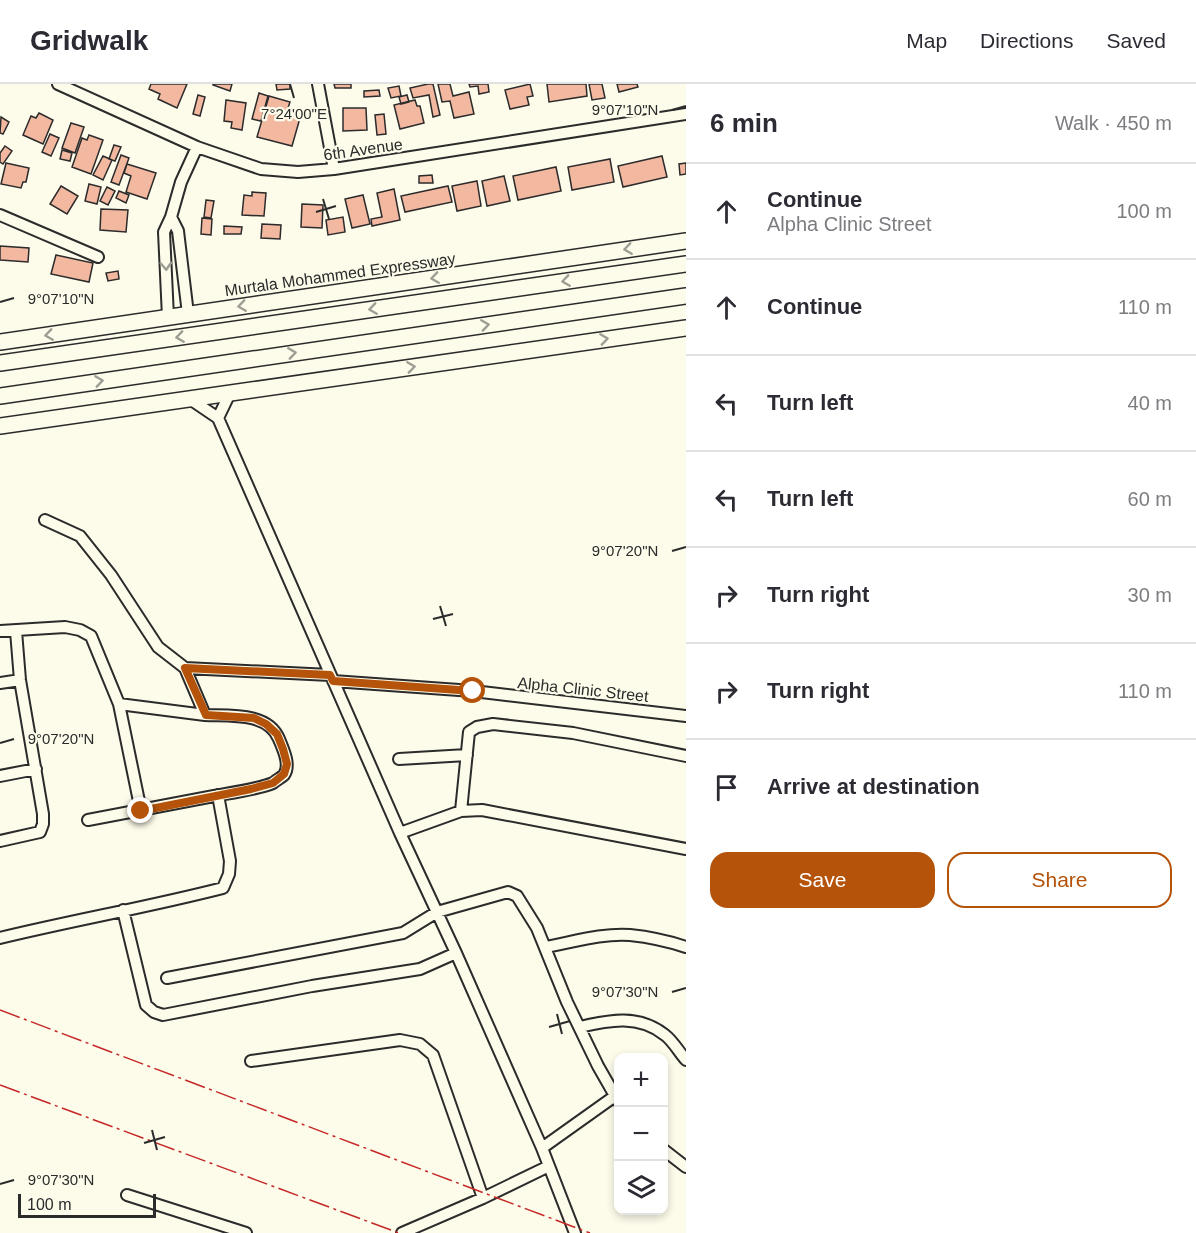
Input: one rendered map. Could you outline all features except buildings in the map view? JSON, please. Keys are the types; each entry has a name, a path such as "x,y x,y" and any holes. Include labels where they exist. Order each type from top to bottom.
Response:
{"highway":[{"name":"Murtala Mohammed Expressway","path":"0,342 686,241"},
{"path":"0,363 686,264"},
{"path":"0,396 686,296"},
{"path":"646,333 686,322"},
{"path":"0,426 686,328"}],"street":[{"name":"6th Avenue","path":"58,84 197,147 261,169 298,172 334,169 686,114"},
{"path":"318,84 334,169"},
{"path":"168,317 164,232 181,182 197,147"},
{"path":"0,216 98,257"},
{"path":"171,217 178,231 188,314"},
{"path":"218,418 230,393"},
{"path":"190,399 218,418 400,833 542,1148 575,1233"},
{"path":"45,520 80,536 111,575 158,647 185,668 206,715"},
{"path":"0,632 65,627 80,630 91,636 119,704 141,811"},
{"path":"0,841 40,832 43,824 20,680 16,631"},
{"name":"Alpha Clinic Street","path":"185,668 473,691 686,716"},
{"path":"0,683 20,680"},
{"path":"87,820 273,783 284,774 287,764 277,734 266,724 254,718 206,715 119,704"},
{"path":"461,811 469,732 477,727 492,724 573,733 686,756"},
{"path":"399,759 466,755"},
{"path":"0,776 36,770"},
{"path":"0,938 178,900 223,888 229,874 230,861 218,795"},
{"path":"400,833 461,811 482,810 686,849"},
{"path":"168,978 403,933 437,912 508,892 517,896 537,928 598,1066 614,1094"},
{"path":"123,910 146,1005 154,1012 163,1015 312,986 420,969 456,953"},
{"path":"545,947 597,937 628,935 662,940 686,947"},
{"path":"580,1027 609,1020 627,1020 648,1025 666,1035 686,1060"},
{"path":"251,1061 400,1040 420,1044 434,1055 483,1198"},
{"path":"542,1148 614,1101"},
{"path":"668,1154 686,1167"},
{"path":"402,1233 549,1166"},
{"path":"128,1195 246,1233"}],"power":[{"path":"0,1010 590,1233"},
{"path":"0,1085 399,1233"}],"route":[{"path":"141,811 251,789 273,783 284,774 287,764 277,734 266,724 254,718 206,715 185,668 330,675 333,681 473,691"}]}
